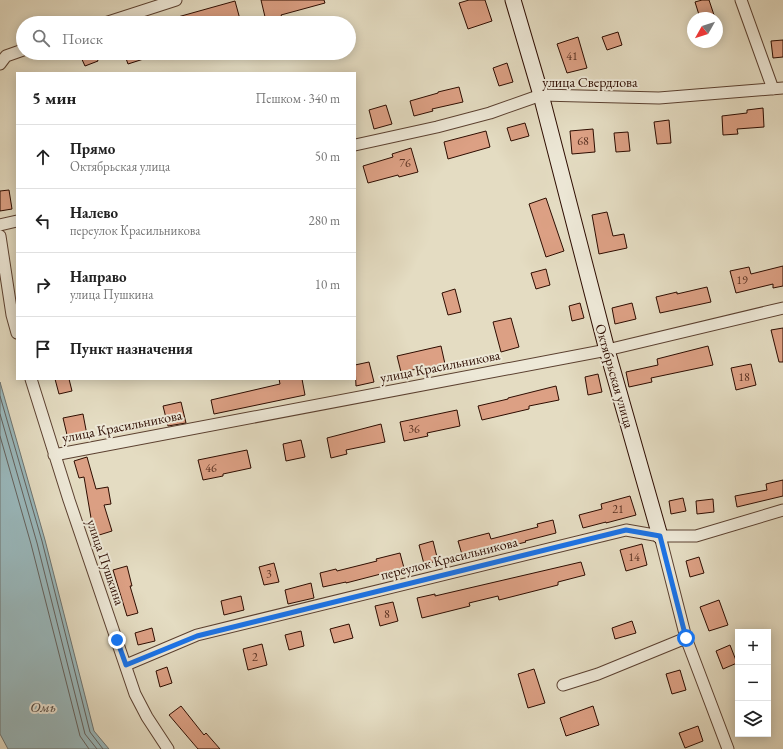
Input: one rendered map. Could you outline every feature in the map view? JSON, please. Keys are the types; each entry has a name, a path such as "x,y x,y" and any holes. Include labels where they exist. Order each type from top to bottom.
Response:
{"street":[{"path":"127,16 176,0"},
{"name":"Октябрьская улица","path":"513,0 541,95 607,350 660,536 686,638 728,749"},
{"path":"741,0 778,89"},
{"path":"0,64 6,56 16,52"},
{"name":"улица Свердлова","path":"356,145 437,127 490,113 541,95 659,98 778,89"},
{"path":"0,225 16,221"},
{"path":"0,236 12,315 16,329"},
{"name":"улица Красильникова","path":"54,455 607,350 783,308"},
{"name":"улица Пушкина","path":"31,380 54,455 135,694 168,749"},
{"name":"переулок Красильникова","path":"126,665 197,636 626,530 660,536 696,536 783,510"},
{"path":"563,686 598,674 686,638"}],"water":[{"name":"Омь","path":"0,382 45,540 94,731 109,749 8,749 0,734"}],"building":[{"path":"261,0 324,0 325,3 282,16 265,16"},
{"path":"469,0 485,0 492,21 468,29 459,3"},
{"path":"709,0 713,12 698,12 695,2"},
{"path":"235,1 239,16 181,16"},
{"path":"618,32 622,45 607,50 602,37"},
{"path":"578,37 587,68 567,73 557,44"},
{"path":"783,40 783,57 773,58 771,41"},
{"path":"82,60 98,60 98,61 85,66"},
{"path":"127,60 140,60 128,64"},
{"path":"507,63 513,82 499,86 493,68"},
{"path":"459,87 463,102 432,109 433,111 414,116 410,101"},
{"path":"386,105 392,124 374,129 369,110"},
{"path":"763,108 764,127 737,129 738,134 723,135 722,116 747,113 747,110"},
{"path":"669,120 671,143 657,144 654,122"},
{"path":"525,123 529,136 511,141 507,128"},
{"path":"593,129 595,152 572,154 570,131"},
{"path":"486,131 490,147 448,159 444,142"},
{"path":"628,132 630,151 616,152 614,133"},
{"path":"411,148 418,172 399,177 398,175 368,183 363,166 393,157 392,154"},
{"path":"9,190 12,209 0,211 0,191"},
{"path":"546,198 564,251 546,257 529,204"},
{"path":"607,212 613,236 624,234 627,248 599,254 592,215"},
{"path":"783,266 783,286 773,288 773,284 736,293 730,271 749,267 751,274"},
{"path":"546,269 550,285 536,289 531,273"},
{"path":"707,287 711,302 660,313 656,297"},
{"path":"455,289 461,312 448,315 442,293"},
{"path":"580,303 584,318 572,321 569,306"},
{"path":"632,303 636,319 615,324 612,308"},
{"path":"511,318 519,347 501,352 493,322"},
{"path":"783,328 783,362 779,362 771,330"},
{"path":"441,346 445,364 401,372 397,356"},
{"path":"708,346 713,365 651,378 652,382 629,387 626,372 658,365 657,359"},
{"path":"369,362 374,382 356,386 356,365"},
{"path":"751,364 756,385 736,390 731,368"},
{"path":"598,374 602,392 588,395 585,377"},
{"path":"55,380 69,380 72,391 59,394"},
{"path":"279,380 302,380 305,395 214,414 211,400 280,384"},
{"path":"556,386 559,400 529,406 529,409 482,420 478,406"},
{"path":"181,402 186,423 168,426 163,406"},
{"path":"457,410 460,426 427,433 428,436 404,441 400,422"},
{"path":"83,414 87,435 68,439 63,418"},
{"path":"381,424 385,442 346,450 347,454 331,458 327,438"},
{"path":"301,440 305,457 286,461 283,444"},
{"path":"247,450 251,468 203,480 198,460"},
{"path":"87,457 96,489 108,487 111,504 104,505 112,531 96,536 91,518 84,477 79,478 74,461"},
{"path":"783,480 783,496 737,507 735,496 767,490 766,484"},
{"path":"630,496 636,515 583,528 579,515 602,509 601,504"},
{"path":"683,498 686,511 671,514 669,501"},
{"path":"713,499 714,512 697,514 696,501"},
{"path":"553,520 556,533 463,558 458,541 489,533 491,539 538,527 537,524"},
{"path":"433,541 438,561 424,564 419,545"},
{"path":"642,544 647,565 626,571 620,550"},
{"path":"400,553 404,568 346,583 323,587 320,573 336,569 337,571 377,561 376,559"},
{"path":"699,557 704,573 690,577 686,561"},
{"path":"581,562 585,575 558,582 558,585 499,600 498,596 469,603 470,606 422,618 417,598 435,594 435,596"},
{"path":"274,563 279,582 264,585 259,567"},
{"path":"127,566 132,586 130,586 138,613 127,616 113,570"},
{"path":"311,583 314,598 288,604 285,590"},
{"path":"241,596 244,610 224,615 221,601"},
{"path":"719,600 728,625 709,631 700,607"},
{"path":"393,602 398,621 380,626 375,606"},
{"path":"632,621 636,633 615,639 612,628"},
{"path":"349,624 353,638 334,643 330,629"},
{"path":"152,628 155,641 138,645 135,633"},
{"path":"301,631 304,646 289,650 285,635"},
{"path":"262,644 267,665 248,670 243,649"},
{"path":"730,645 735,658 735,664 723,669 716,651"},
{"path":"167,667 172,683 160,687 156,671"},
{"path":"534,669 545,703 528,708 518,674"},
{"path":"680,670 686,690 672,694 666,674"},
{"path":"181,706 204,735 206,733 220,749 198,749 169,715"},
{"path":"593,706 599,725 566,736 560,718"},
{"path":"698,726 703,741 685,748 679,733"}],"route":[{"path":"117,640 126,665 197,636 626,530 660,536 686,638"}]}
